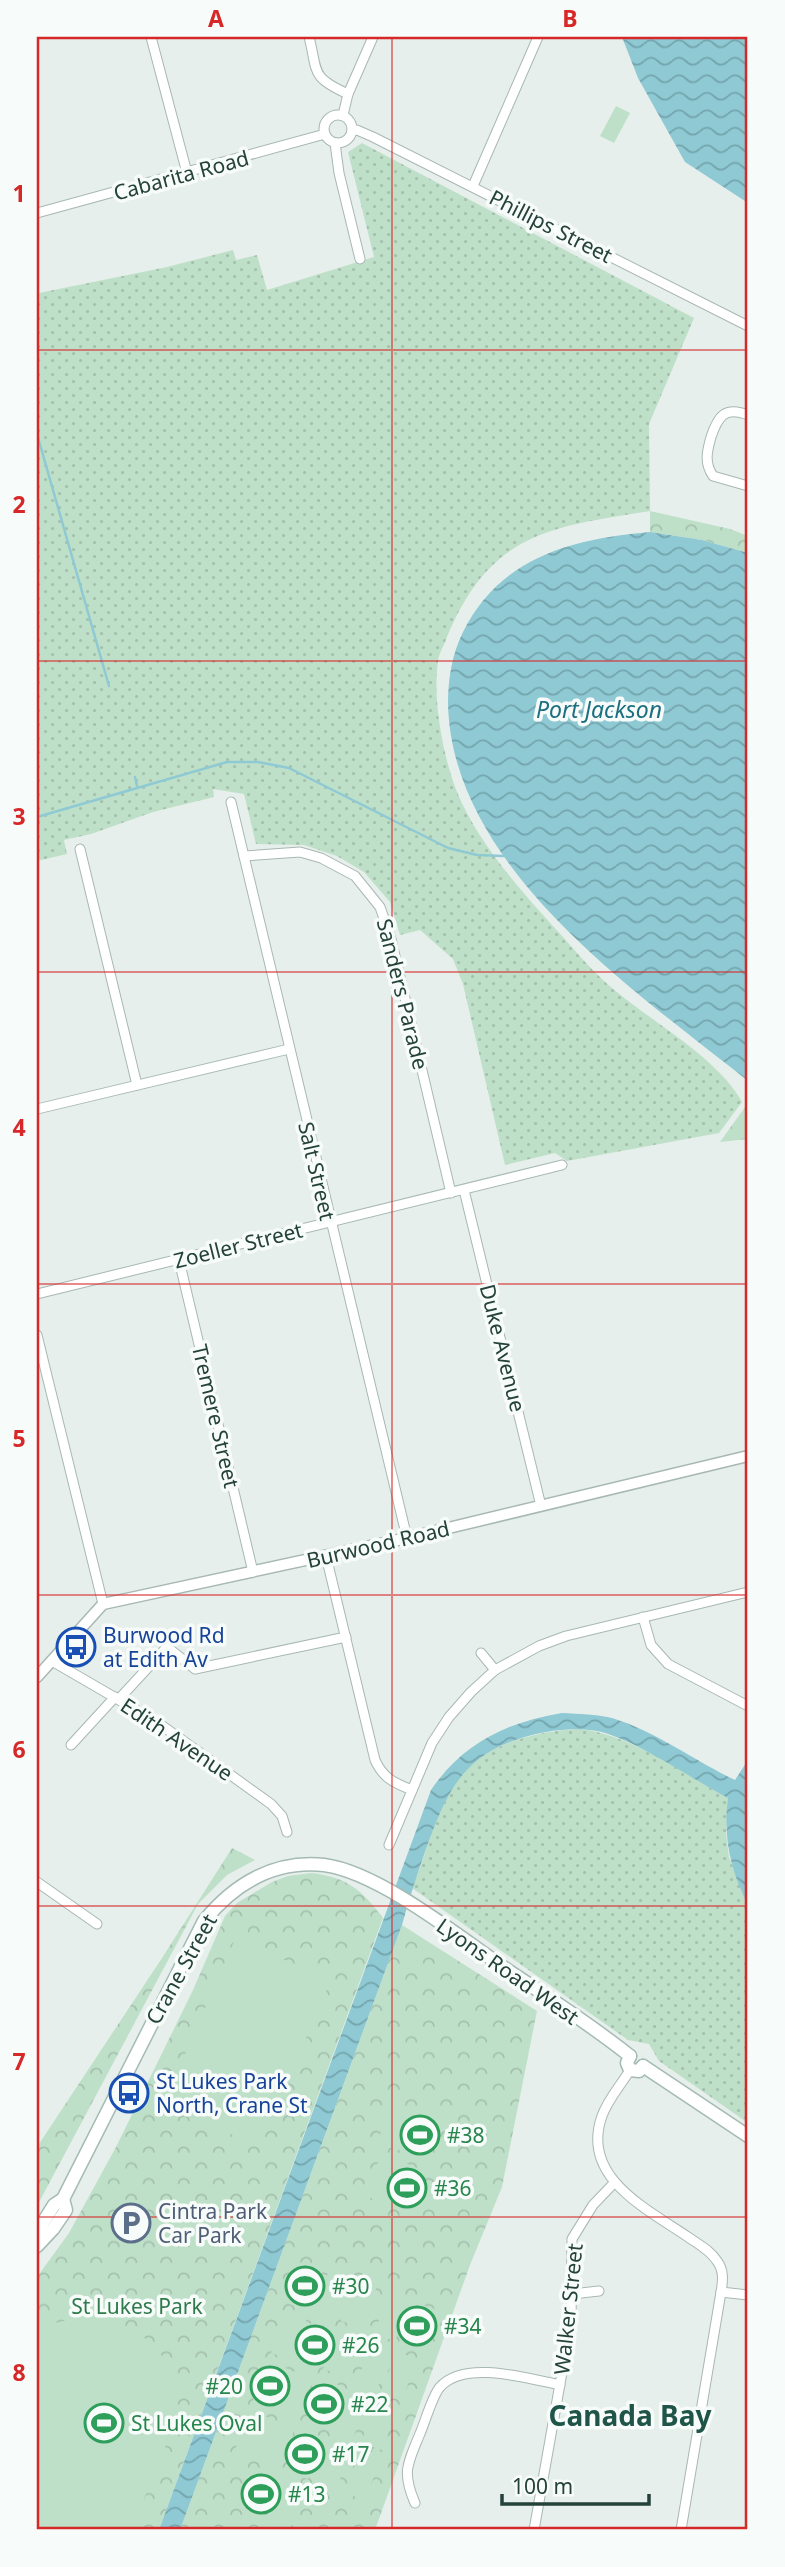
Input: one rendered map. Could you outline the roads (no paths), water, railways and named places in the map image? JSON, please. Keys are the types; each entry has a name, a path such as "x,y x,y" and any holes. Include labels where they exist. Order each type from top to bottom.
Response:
{"main road":[{"name":"Crane Street","path":"37,2232 54,2204 63,2199 185,1955 204,1921 222,1900 260,1875 296,1865 326,1866 344,1870 385,1889"},
{"name":"Lyons Road West","path":"385,1889 630,2056 641,2056 644,2061 637,2068"},
{"path":"637,2068 748,2136"},
{"name":"Crane Street","path":"37,2246 66,2210 63,2199"}],"street":[{"path":"151,37 187,173"},
{"path":"309,37 313,65 318,75 348,94"},
{"path":"343,115 348,94 373,37"},
{"path":"473,186 538,37"},
{"path":"335,143 348,139 352,131 350,122 343,115 334,115 326,121 325,134 335,143 339,173 360,259"},
{"name":"Phillips Street","path":"352,131 357,130 373,137 473,186 748,326"},
{"name":"Cabarita Road","path":"38,213 325,134"},
{"path":"37,201 38,213"},
{"path":"748,415 739,411 722,415 716,422 707,462 713,476 748,486"},
{"name":"Salt Street","path":"231,802 407,1538"},
{"path":"80,849 137,1085"},
{"name":"Sanders Parade","path":"244,856 300,852 321,858 355,876 380,907 391,939 451,1193"},
{"path":"37,1109 289,1049"},
{"name":"Zoeller Street","path":"37,1294 562,1165"},
{"name":"Duke Avenue","path":"464,1190 541,1506"},
{"name":"Tremere Street","path":"179,1260 253,1572"},
{"path":"37,1335 103,1604 42,1668"},
{"name":"Burwood Road","path":"103,1604 407,1538 748,1456"},
{"path":"326,1556 375,1760 380,1771 389,1780 412,1790"},
{"path":"389,1846 432,1742 471,1692 495,1670 539,1646 566,1636 748,1592"},
{"path":"643,1617 651,1645 668,1664 748,1706"},
{"path":"71,1745 167,1647 195,1670 346,1637"},
{"path":"481,1653 495,1670"},
{"name":"Edith Avenue","path":"42,1668 117,1698 157,1723 271,1804 282,1816 286,1832"},
{"path":"37,1882 97,1924"},
{"path":"637,2068 608,2103 599,2127 599,2150 614,2183 632,2200 712,2255 722,2272 721,2292 681,2530"},
{"name":"Walker Street","path":"534,2530 571,2322 572,2239 593,2204 614,2183"},
{"path":"572,2294 599,2291"},
{"path":"721,2292 748,2295"},
{"path":"415,2503 406,2484 409,2462 439,2387 452,2378 473,2372 502,2374 560,2385"}],"water":[{"path":"622,37 748,37 748,203 685,162 638,78"},
{"name":"Port Jackson","path":"650,532 702,540 748,553 748,1081 653,1006 556,919 514,871 480,819 457,763 448,704 450,676 459,640 479,606 497,585 542,556 594,540"},
{"path":"562,1713 612,1718 628,1724 735,1780 748,1760 748,1905 729,1853 726,1826 728,1798 655,1756 602,1732 572,1729 532,1735 490,1752 474,1763 451,1791 434,1827 402,1925 180,2530 159,2530 431,1790 457,1759 488,1737 523,1722"}],"waterway":[{"path":"37,434 109,686"},
{"path":"37,817 227,762 258,762 289,768 448,848 477,855 503,856"},
{"path":"135,777 137,786"}],"place":[{"name":"Burwood Rd at Edith Av","path":"76,1647"},
{"name":"St Lukes Park North, Crane St","path":"129,2093"},
{"name":"#38","path":"420,2135"},
{"name":"#36","path":"407,2188"},
{"name":"Cintra Park Car Park","path":"131,2223"},
{"name":"#30","path":"305,2286"},
{"name":"#34","path":"417,2326"},
{"name":"#26","path":"315,2345"},
{"name":"#20","path":"270,2386"},
{"name":"#22","path":"324,2404"},
{"name":"St Lukes Oval","path":"104,2423"},
{"name":"#17","path":"305,2454"},
{"name":"#13","path":"261,2494"}],"district":[{"name":"Canada Bay","path":"630,2415"}],"park label":[{"name":"St Lukes Park","path":"137,2306"}]}
